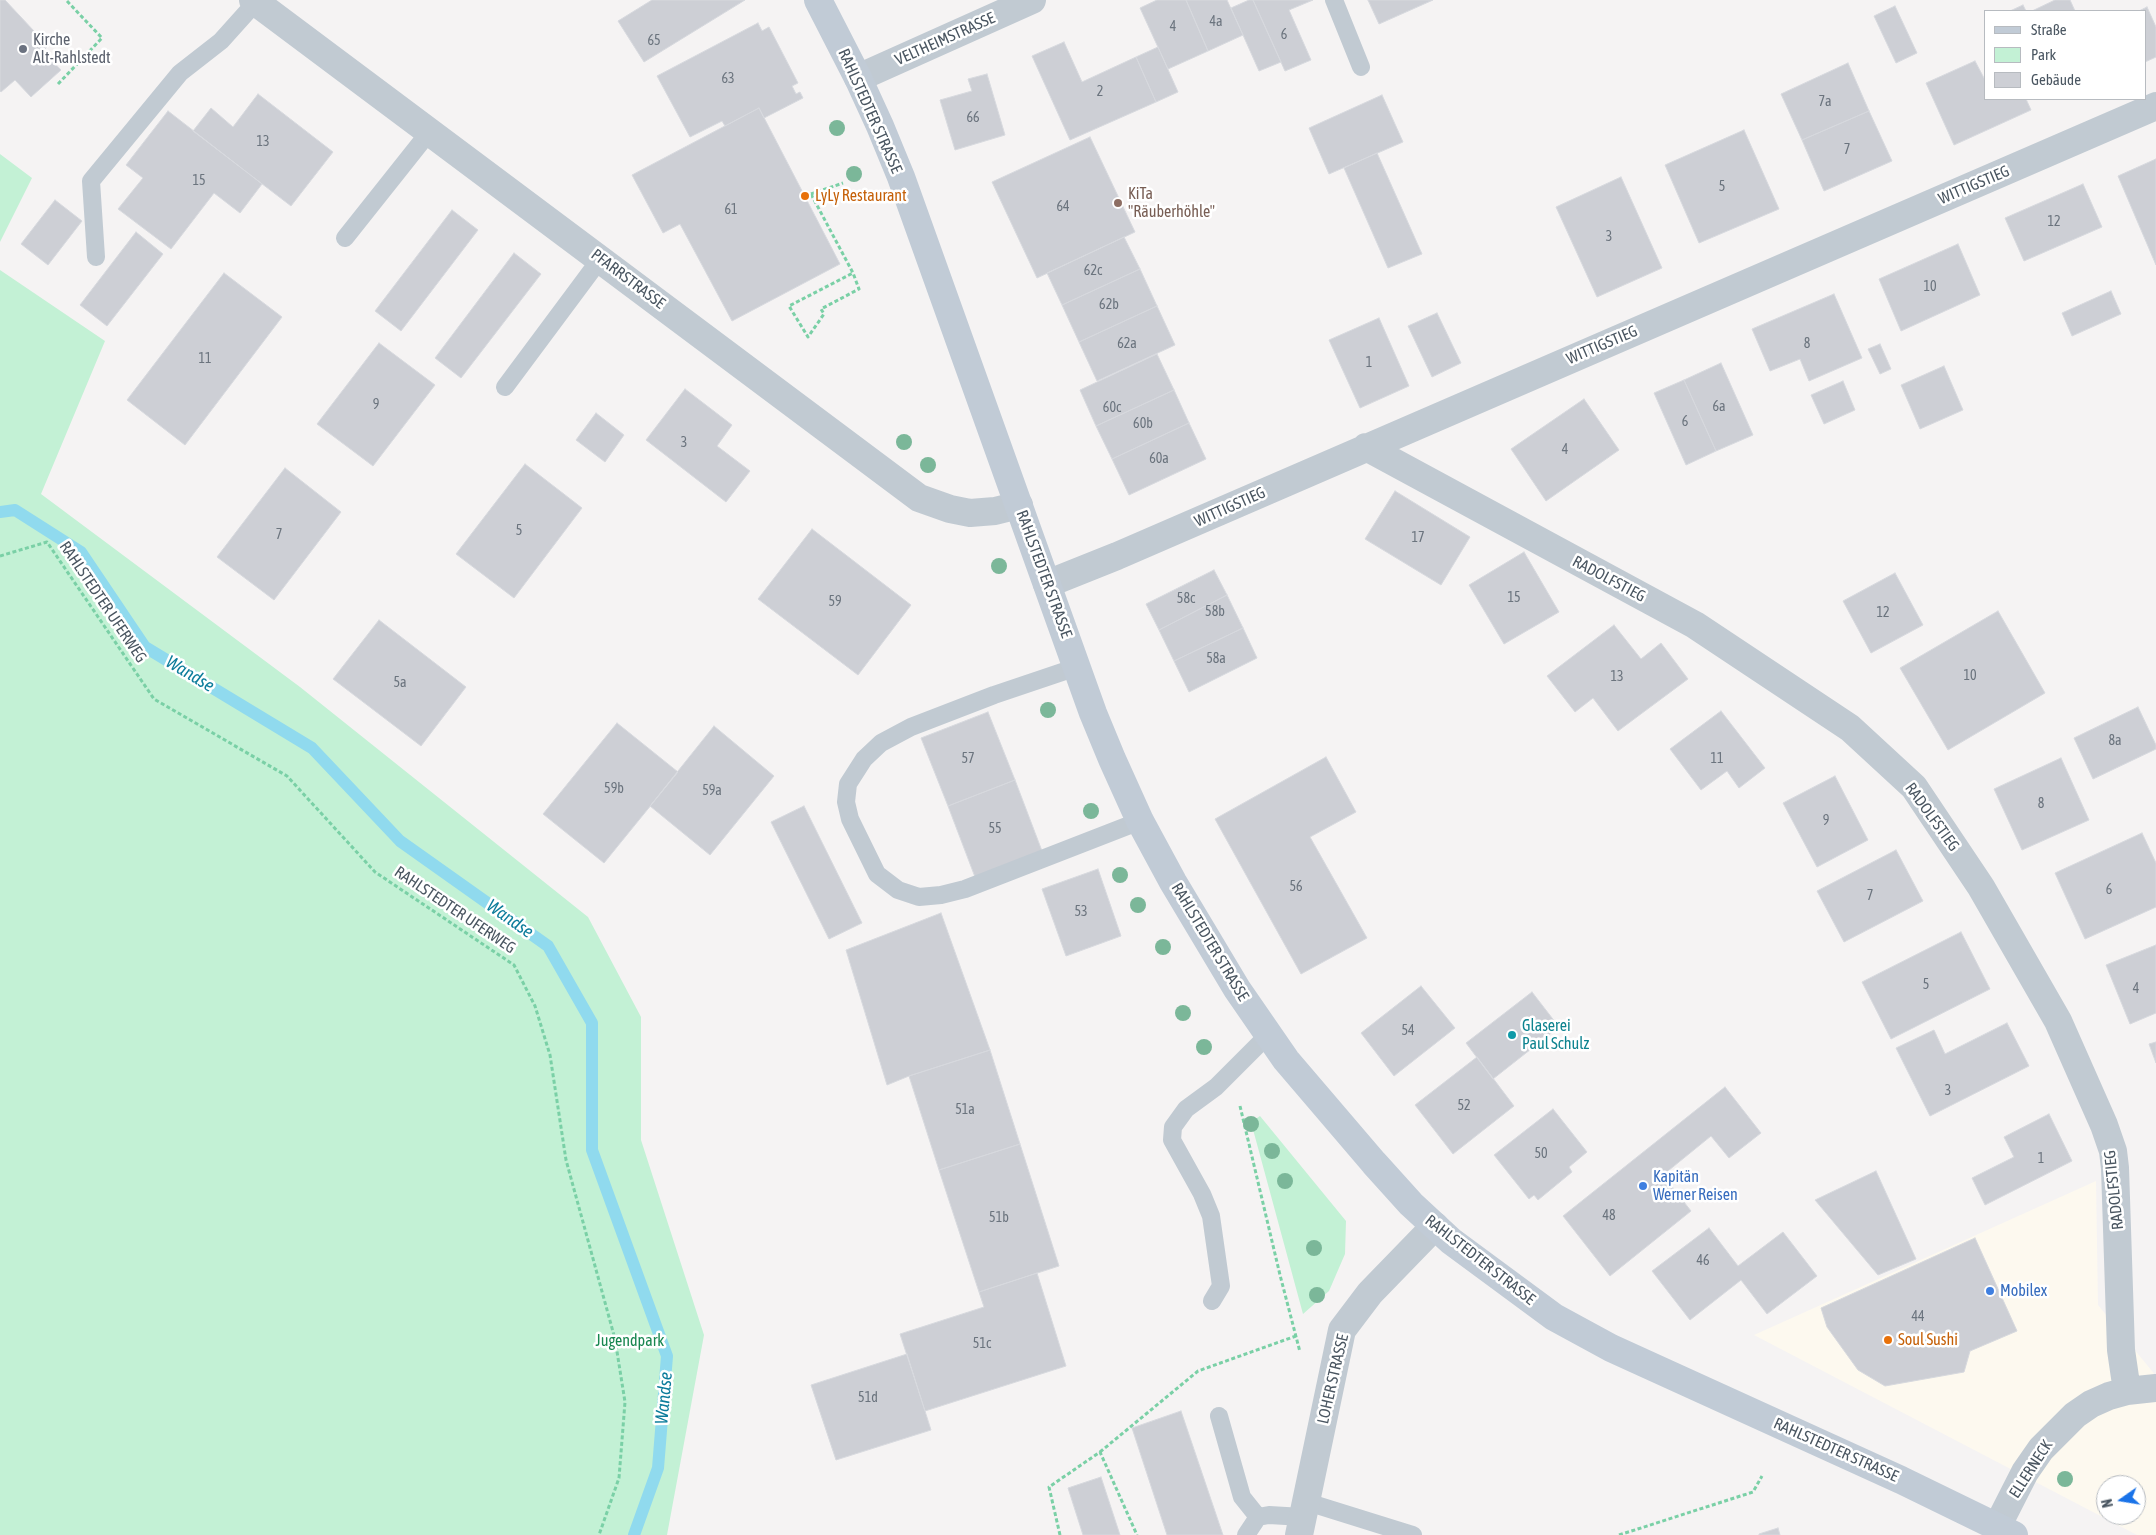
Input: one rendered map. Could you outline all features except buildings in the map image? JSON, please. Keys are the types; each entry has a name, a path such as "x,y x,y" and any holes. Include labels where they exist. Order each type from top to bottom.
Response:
{"main road":[{"name":"RAHLSTEDTER STRASSE","path":"818,0 880,126 915,215 1096,720 1140,821 1173,882 1237,989 1286,1060 1367,1156 1411,1204 1451,1241 1554,1317 1611,1348 1901,1480 2006,1531"}],"street":[{"name":"VELTHEIMSTRASSE","path":"858,78 1032,0"},
{"name":"PFARRSTRASSE","path":"254,1 601,258 919,498 950,509 970,513 995,511 1019,505"},
{"name":"WITTIGSTIEG","path":"1047,584 1117,556 2156,106"},
{"name":"RADOLFSTIEG","path":"1366,447 1695,626 1850,728 1914,787 1981,887 2058,1021 2104,1125 2112,1152 2116,1178 2121,1350 2127,1390"},
{"name":"LOHER STRASSE","path":"1303,1518 1342,1330 1370,1293 1435,1226"},
{"name":"ELLERNECK","path":"2006,1531 2025,1472 2054,1434 2075,1415 2091,1404 2127,1390 2156,1388"}],"lane":[{"path":"1334,0 1361,67"},
{"path":"96,257 91,181 180,74 221,42 254,1"},
{"path":"345,238 430,131"},
{"path":"505,387 601,258"},
{"path":"1077,667 994,695 911,727 881,743 864,759 848,784 846,802 850,819 877,874 898,890 919,897 941,895 965,889 1140,821"},
{"path":"1212,1301 1221,1286 1211,1216 1202,1194 1172,1140 1173,1127 1186,1110 1216,1087 1268,1035"},
{"path":"1219,1416 1242,1497 1258,1517"},
{"path":"1246,1535 1258,1517 1269,1515 1303,1518 1413,1535"}],"path":[{"path":"58,84 102,38 66,0"},
{"path":"805,196 843,184"},
{"path":"811,194 853,273 859,289 821,309 824,314 808,337 789,306 853,273"},
{"name":"RAHLSTEDTER UFERWEG","path":"0,556 46,542 154,699 287,776 375,872 514,965 535,1006 550,1055 566,1160 615,1339 625,1402 619,1478 599,1535"},
{"path":"1232,1071 1300,1354"},
{"path":"1060,1535 1049,1487 1100,1452 1198,1371 1296,1336"},
{"path":"1100,1452 1137,1535"},
{"path":"1619,1535 1753,1492 1762,1476"}],"shaded area":[{"path":"2096,1181 2098,1305 2156,1376 2156,1535 2137,1535 2118,1525 2146,1525 2146,1475 2096,1475 2096,1514 1754,1335"}],"green space":[{"path":"0,154 32,178 0,242"},
{"name":"Jugendpark","path":"0,270 105,341 41,494 300,687 588,917 641,1017 641,1140 704,1335 667,1535 0,1535"},
{"path":"1260,1116 1346,1221 1345,1254 1329,1291 1303,1314 1251,1122"}],"waterway":[{"name":"Wandse","path":"0,512 15,510 81,552 145,647 312,748 400,841 548,946 592,1023 592,1150 667,1356 658,1468 634,1535"}],"place":[{"name":"Kirche Alt-Rahlstedt","path":"23,49"},
{"name":"LyLy Restaurant","path":"805,196"},
{"name":"KiTa \"Räuberhöhle\"","path":"1118,203"},
{"name":"Glaserei Paul Schulz","path":"1512,1035"},
{"name":"Kapitän Werner Reisen","path":"1643,1186"},
{"name":"Mobilex","path":"1990,1291"},
{"name":"Soul Sushi","path":"1888,1340"}]}
